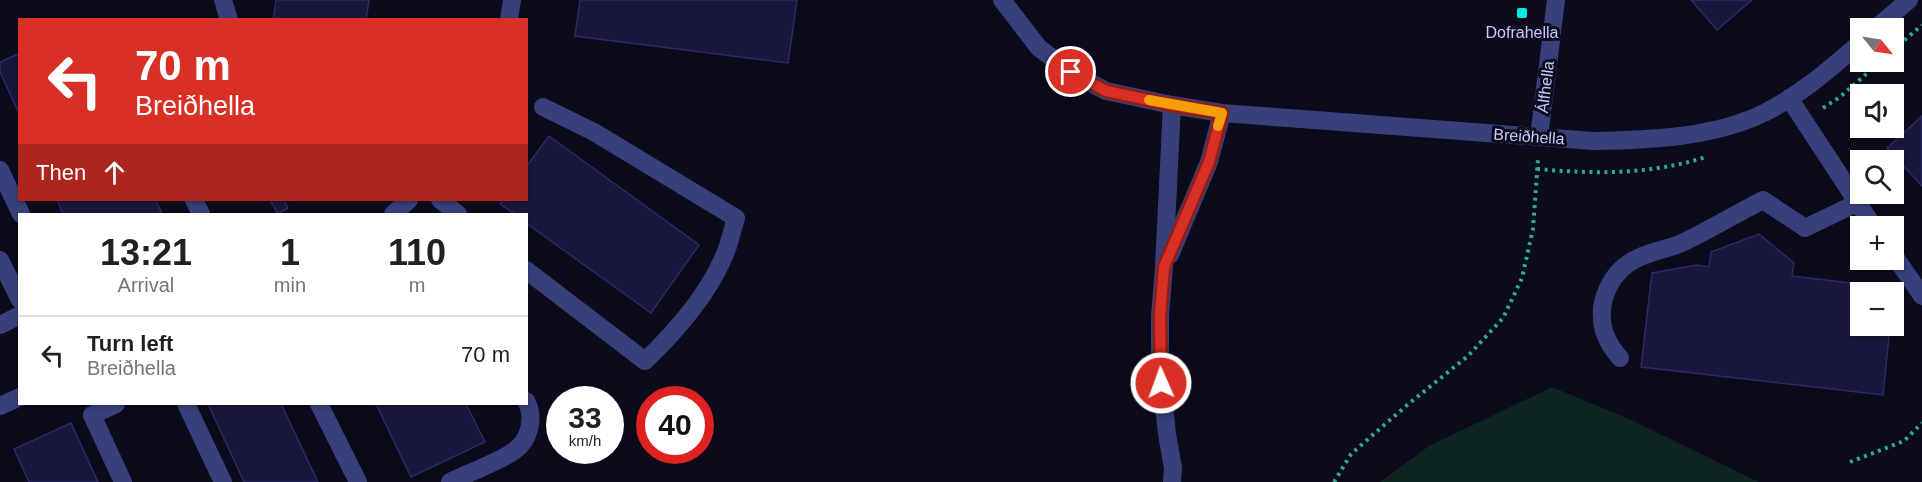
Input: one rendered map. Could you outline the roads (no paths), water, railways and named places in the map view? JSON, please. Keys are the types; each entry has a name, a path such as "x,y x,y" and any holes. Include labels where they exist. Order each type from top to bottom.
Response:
{"street":[{"path":"223,0 228,18"},
{"path":"509,18 512,0"},
{"path":"1002,0 1039,48 1071,72 1106,91 1172,105 1160,316 1160,366 1167,434 1175,477"},
{"name":"Álfhella","path":"1539,137 1556,0"},
{"path":"1888,18 1909,0"},
{"name":"Breiðhella","path":"1172,105 1222,113 1593,141 1649,140 1691,134 1736,123 1762,113 1789,98 1832,68 1850,52"},
{"path":"1789,98 1850,191"},
{"path":"528,272 645,361 672,336 702,296 725,254 736,218 594,132 543,107"},
{"path":"1164,267 1209,162 1222,113"},
{"path":"0,170 21,213"},
{"path":"1620,358 1610,345 1604,331 1602,315 1609,286 1626,265 1637,258 1680,244 1763,200 1805,228 1853,204"},
{"path":"394,213 408,201"},
{"path":"441,201 457,213"},
{"path":"0,260 18,296"},
{"path":"1904,270 1922,296"},
{"path":"0,325 18,316"},
{"path":"0,406 18,399"},
{"path":"114,405 92,415 123,482"},
{"path":"186,405 223,482"},
{"path":"320,405 358,482"},
{"path":"450,482 515,451 528,435 531,420 527,405"}],"place":[{"name":"Dofrahella","path":"1522,13"}]}
